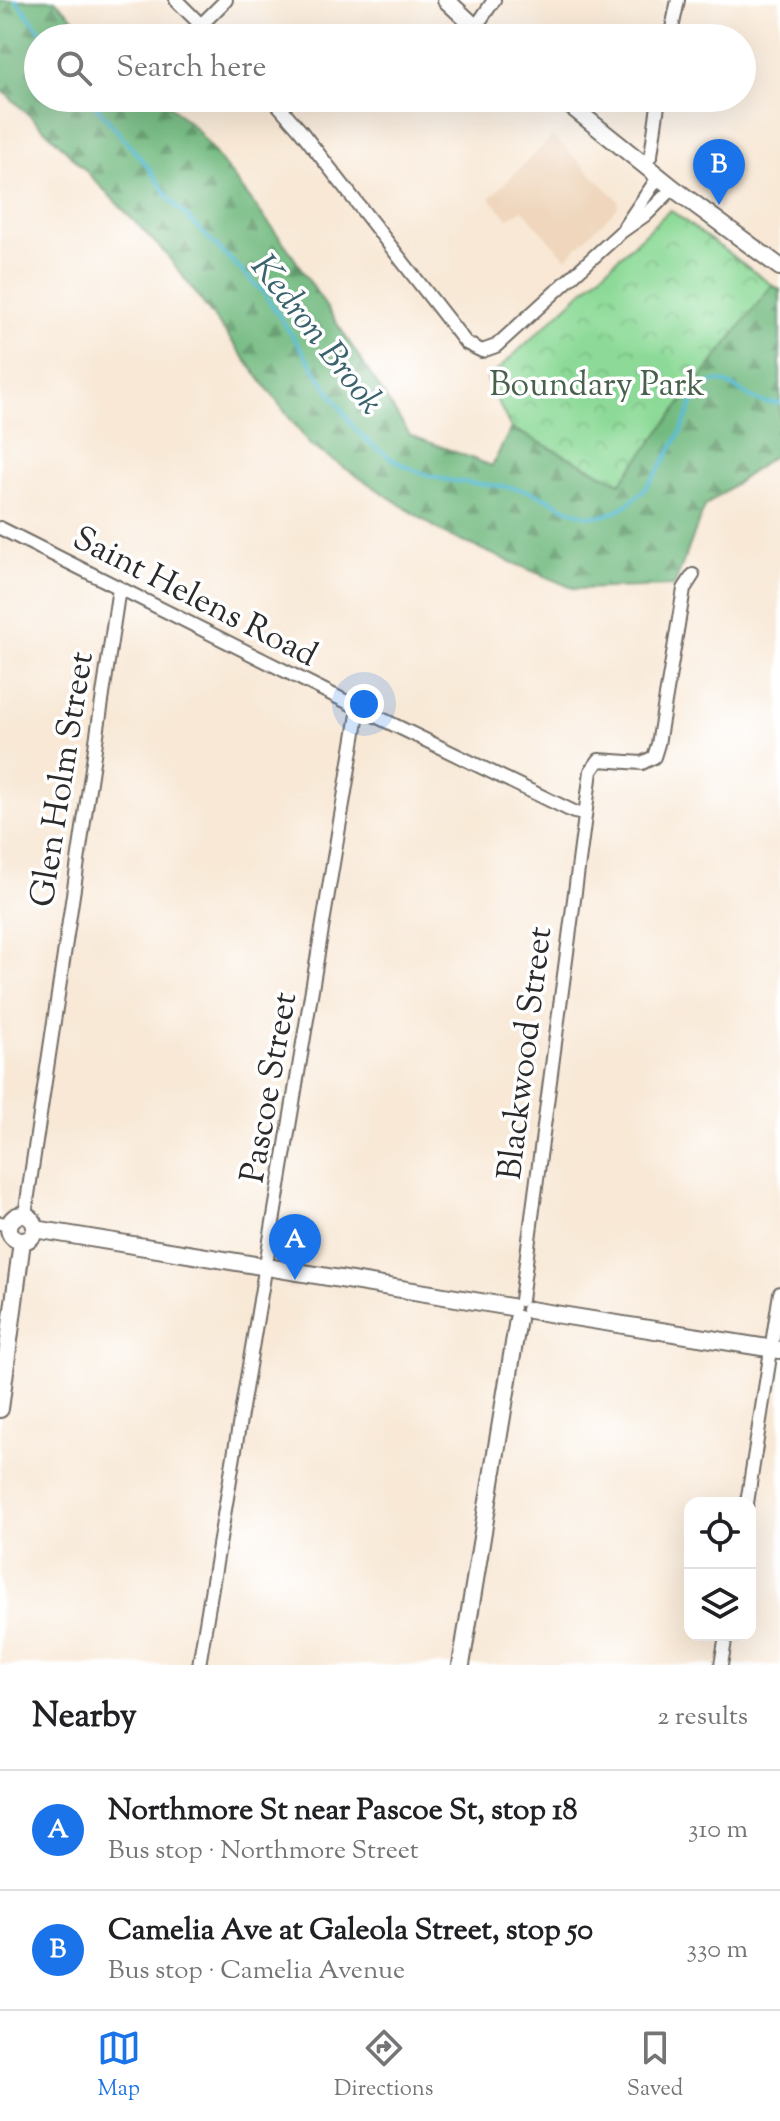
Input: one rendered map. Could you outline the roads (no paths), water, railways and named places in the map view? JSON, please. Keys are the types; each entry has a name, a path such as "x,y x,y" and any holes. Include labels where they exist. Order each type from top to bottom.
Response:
{"street":[{"path":"176,0 200,24"},
{"path":"202,24 226,0"},
{"path":"446,0 471,24"},
{"path":"485,24 494,0"},
{"path":"673,24 678,0"},
{"path":"284,112 466,343 482,351 496,346 673,188"},
{"path":"579,112 673,188 779,265"},
{"path":"644,164 651,155 657,112"},
{"path":"621,232 659,176"},
{"name":"Saint Helens Road","path":"0,528 359,708 574,812 585,814"},
{"name":"Blackwood Street","path":"461,1665 520,1309 591,771 599,760 642,763 654,757 684,589 693,575"},
{"name":"Glen Holm Street","path":"30,1222 119,588"},
{"name":"Pascoe Street","path":"199,1665 359,708"},
{"path":"22,1241 11,1235 5,1224 16,1217 265,1267 776,1349"},
{"path":"22,1241 31,1237 30,1222"},
{"path":"0,1409 22,1241"},
{"path":"748,1497 776,1349 780,1293"},
{"path":"721,1665 725,1641"}],"waterway":[{"name":"Kedron Brook","path":"16,0 35,24"},
{"name":"Kedron Brook","path":"101,112 148,167 172,202 263,292 354,428 377,449 417,471 446,480 520,489 575,512 598,516 625,506 650,482 680,433 696,397 706,385 723,382 756,400 780,403"}],"place":[{"name":"Camelia Ave at Galeola Street, stop 50","path":"719,205"},
{"name":"Northmore St near Pascoe St, stop 18","path":"295,1280"}],"park label":[{"name":"Boundary Park","path":"597,383"}]}
